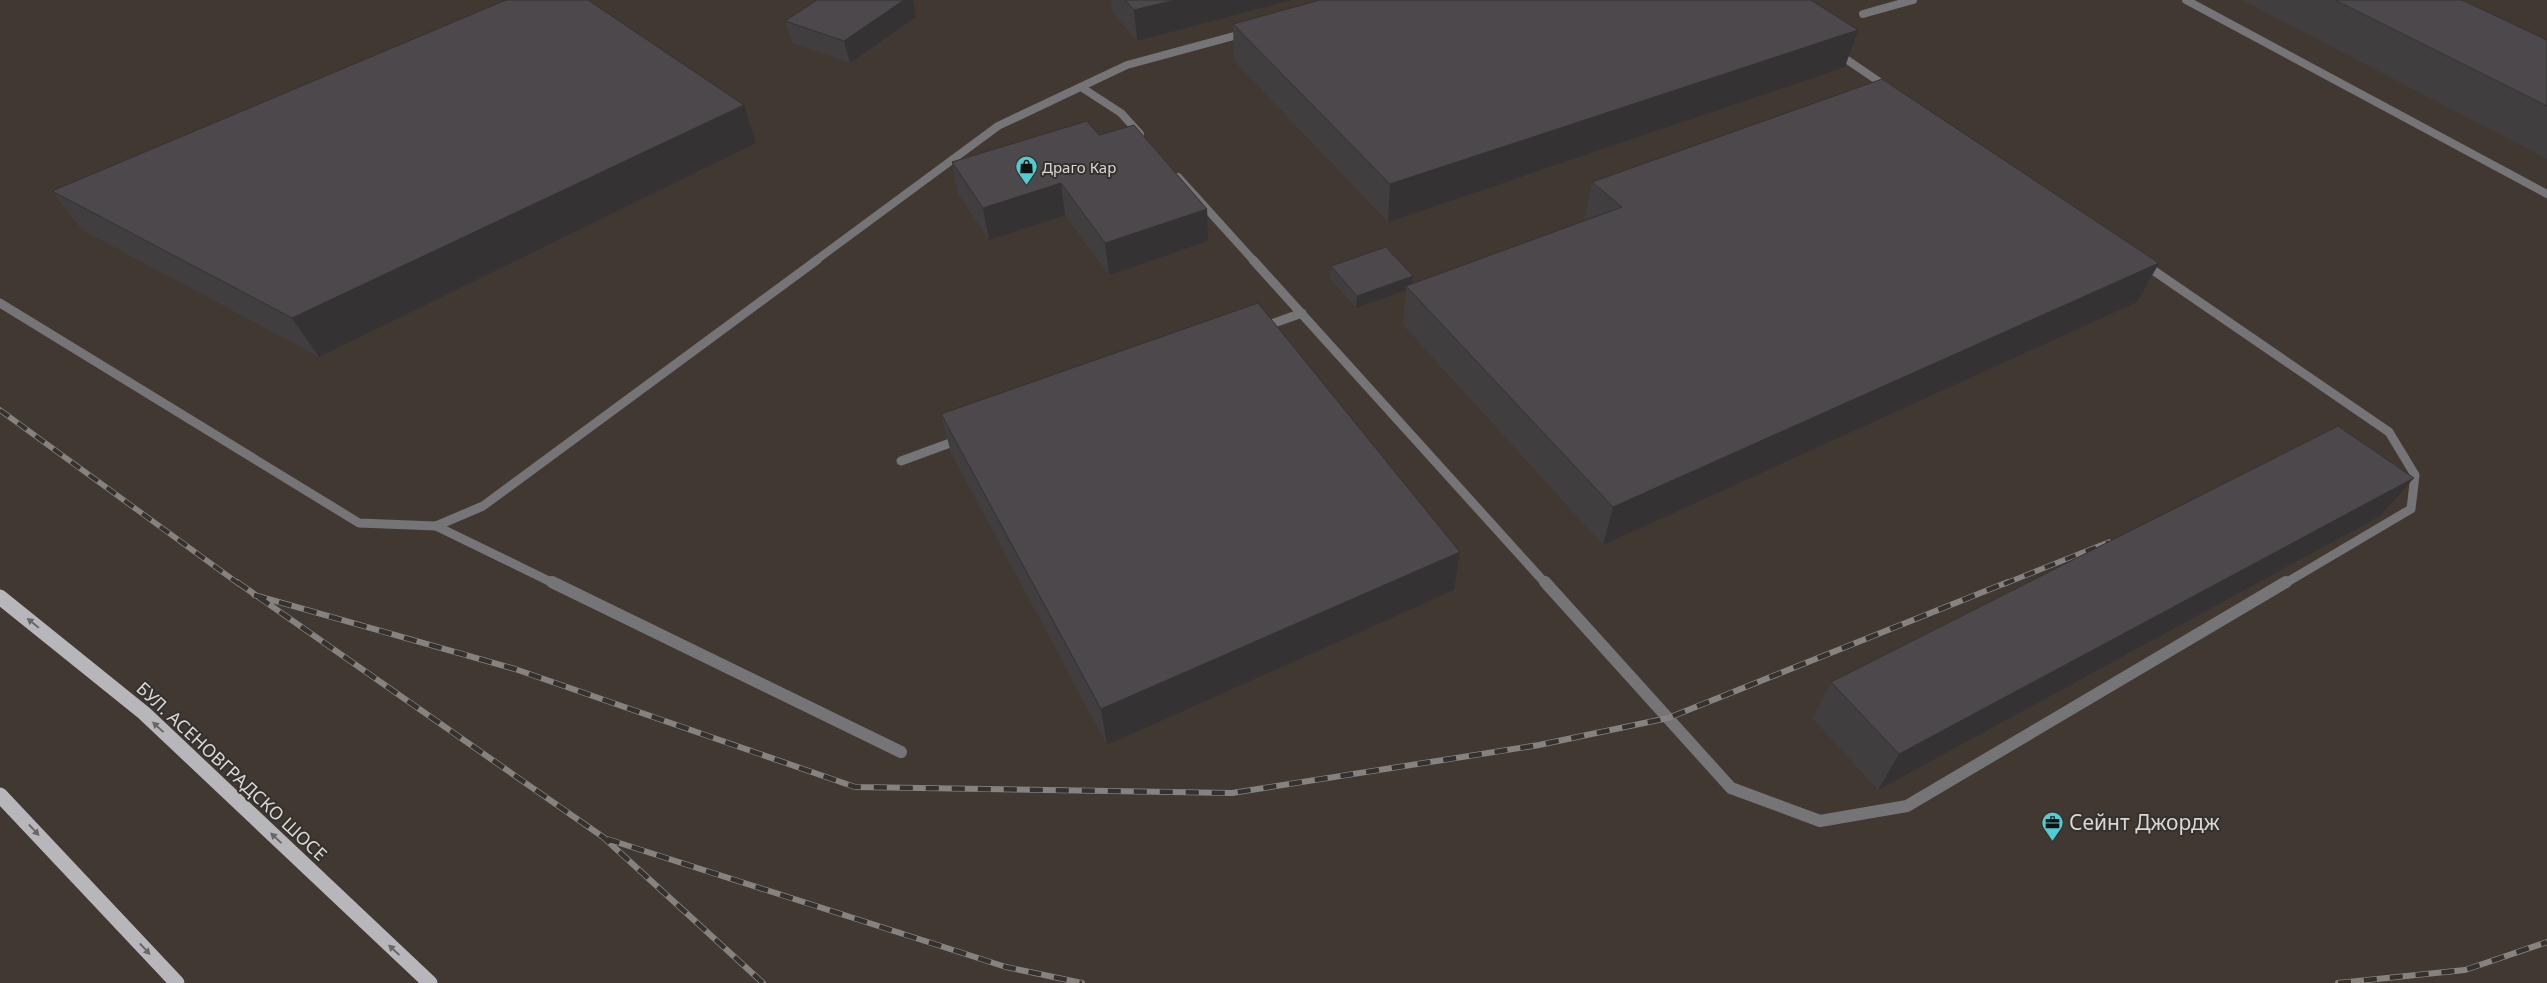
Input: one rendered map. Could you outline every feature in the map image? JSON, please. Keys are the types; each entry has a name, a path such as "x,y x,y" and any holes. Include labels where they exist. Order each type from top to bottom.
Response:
{"main road":[{"name":"БУЛ. АСЕНОВГРАДСКО ШОСЕ","path":"0,597 144,713 430,983"},
{"path":"0,795 178,983"}],"street":[{"path":"1863,14 1913,0"},
{"path":"2186,0 2547,194"},
{"path":"436,526 483,506 998,126 1127,65 1251,31"},
{"path":"1825,45 1899,95"},
{"path":"1081,87 1121,114 1148,143"},
{"path":"1168,165 1731,788 1820,821 1907,806 2411,509 2415,475 2388,432 2136,258"},
{"path":"0,303 360,523 436,526 901,752"},
{"path":"1255,330 1302,313"},
{"path":"901,461 975,434"}],"shaded area":[{"path":"0,0 2547,0 2547,983 0,983"}],"building":[{"path":"506,0 588,0 744,105 292,318 52,191"},
{"path":"817,0 904,0 844,41 785,21"},
{"path":"1125,0 1175,0 1134,10"},
{"path":"1320,0 1811,0 1858,30 1390,184 1233,24"},
{"path":"2335,0 2462,0 2547,40 2547,106"},
{"path":"1882,79 2159,263 1613,507 1406,286 1622,207 1592,182"},
{"path":"1087,121 1099,135 1134,125 1207,209 1105,243 1061,183 983,208 952,162"},
{"path":"1386,247 1413,276 1357,296 1331,266"},
{"path":"1258,303 1460,552 1101,709 941,414"},
{"path":"2338,426 2414,478 1899,754 1831,682"}],"railway":[{"path":"0,410 239,584"},
{"path":"2004,584 2109,542"},
{"path":"237,582 257,596"},
{"path":"257,596 515,669 855,787 1232,793 1539,745 1668,718 2008,582"},
{"path":"257,596 603,837 763,983"},
{"path":"607,839 1006,967 1082,983"},
{"path":"2338,983 2465,970 2547,942"}],"place":[{"name":"Драго Кар","path":"1026,186"},
{"name":"Сейнт Джордж","path":"2053,841"}]}
